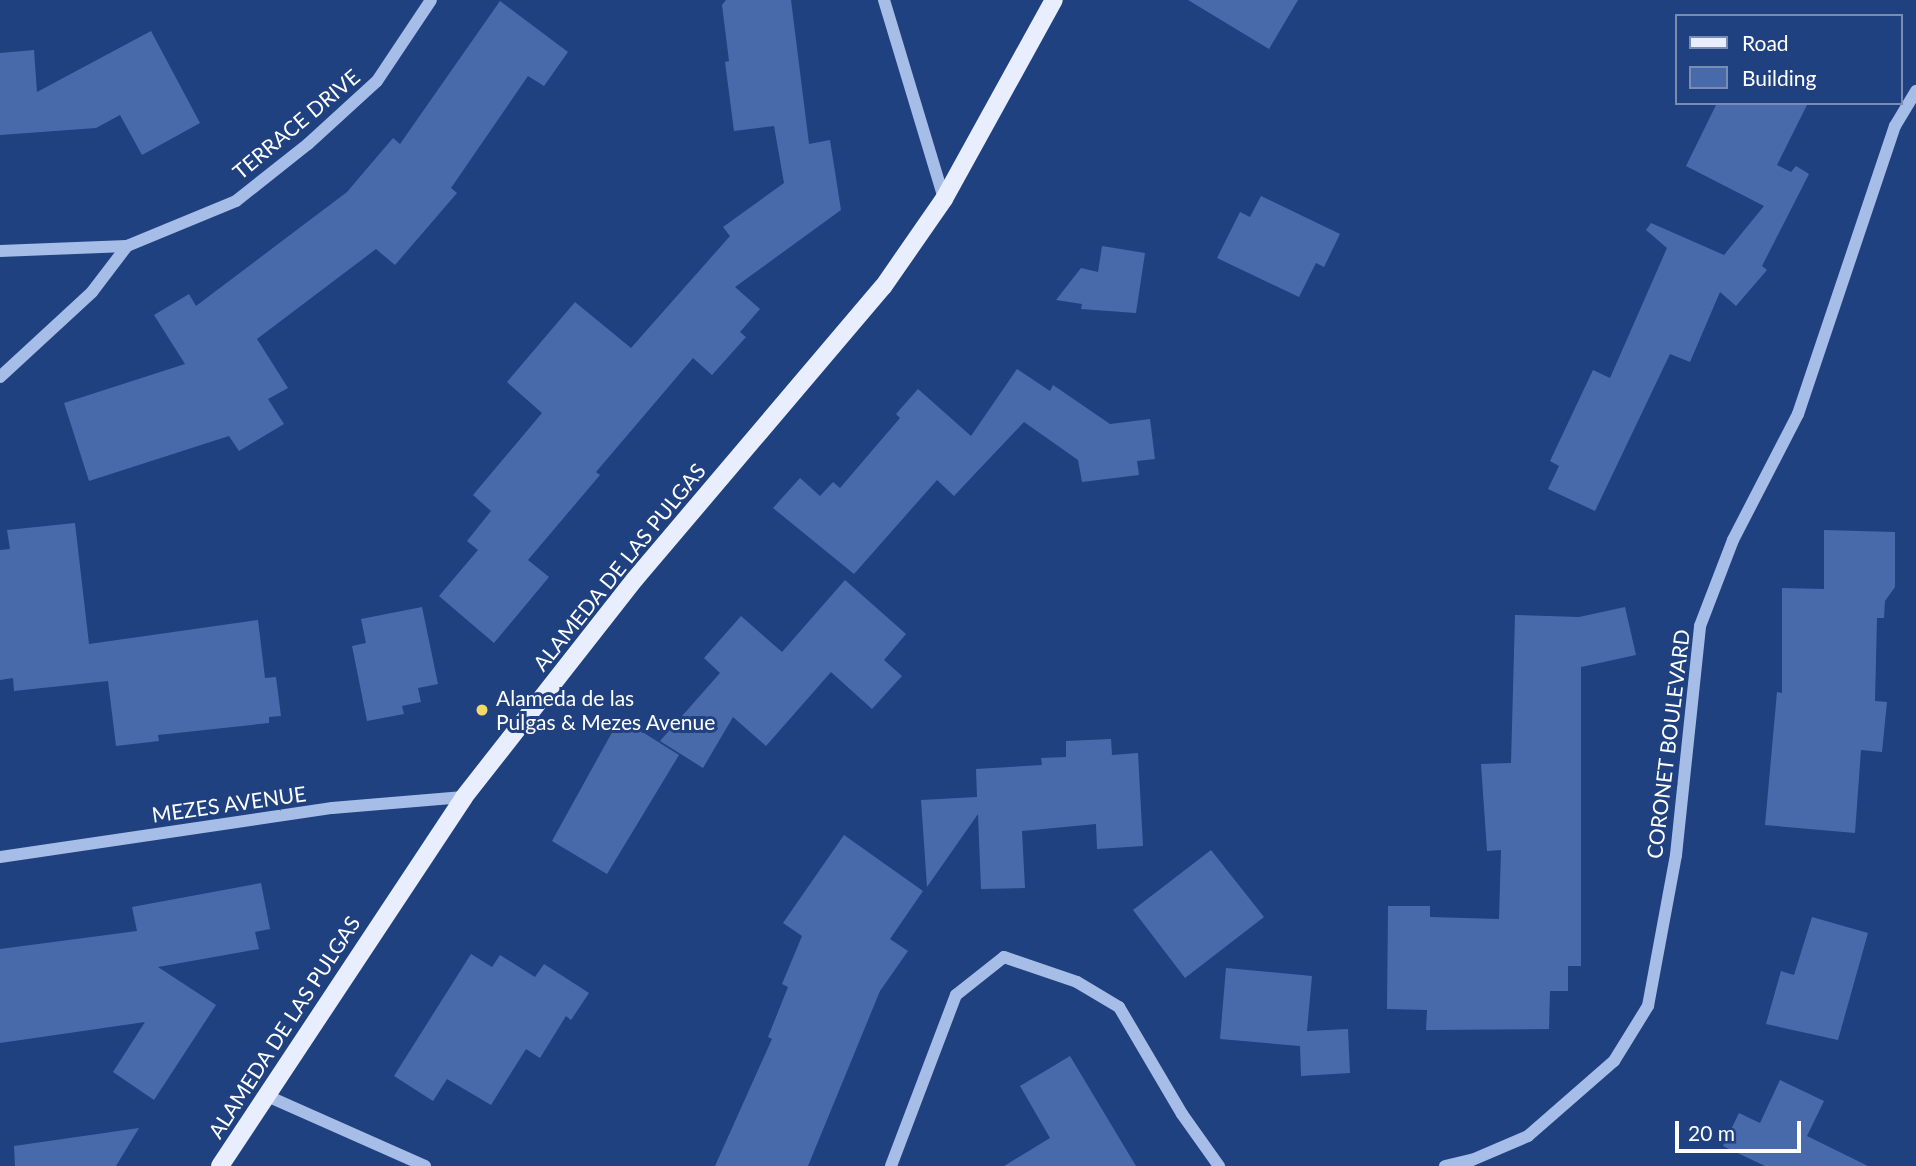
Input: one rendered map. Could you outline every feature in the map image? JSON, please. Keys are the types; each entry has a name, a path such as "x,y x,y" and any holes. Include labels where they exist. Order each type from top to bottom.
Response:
{"main road":[{"name":"ALAMEDA DE LAS PULGAS","path":"220,1166 464,797 635,579 883,287 944,199 1054,0"}],"street":[{"name":"TERRACE DRIVE","path":"127,246 236,201 308,144 377,81 431,0"},
{"path":"884,0 944,199"},
{"name":"CORONET BOULEVARD","path":"1445,1166 1472,1160 1528,1136 1614,1062 1648,1006 1676,855 1700,626 1733,540 1798,414 1895,126 1916,91"},
{"path":"0,251 127,246"},
{"path":"0,377 92,292 127,246"},
{"name":"MEZES AVENUE","path":"0,857 332,808 464,797"},
{"path":"891,1166 956,995 1004,957 1077,982 1119,1007 1182,1114 1219,1166"},
{"path":"265,1095 425,1166"}],"building":[{"path":"726,0 791,0 809,144 830,140 841,210 735,287 760,309 740,332 746,337 712,375 693,358 596,472 600,475 528,560 549,577 494,643 439,596 478,550 467,541 491,511 473,495 542,413 507,382 575,302 631,348 730,236 723,227 784,183 774,126 734,131 725,62 729,61 722,5"},
{"path":"1188,0 1298,0 1269,49"},
{"path":"500,1 568,52 544,86 528,76 451,188 457,193 395,265 376,249 257,339 288,388 268,399 284,424 239,451 229,436 89,481 64,403 185,364 154,315 189,294 196,306 347,192 393,138 400,144"},
{"path":"151,31 200,123 142,155 120,115 96,128 0,135 0,53 34,50 37,92"},
{"path":"1716,105 1807,105 1777,165 1791,172 1796,166 1809,174 1762,266 1767,270 1736,306 1720,292 1690,362 1670,354 1595,511 1548,489 1559,466 1550,461 1593,370 1610,378 1667,248 1646,230 1651,223 1724,255 1764,206 1686,166"},
{"path":"1261,196 1340,234 1324,267 1316,263 1299,297 1217,258 1240,212 1250,217"},
{"path":"1102,246 1145,253 1136,313 1081,309 1082,304 1056,300 1081,268 1098,272"},
{"path":"1017,369 1050,391 1053,385 1110,424 1150,419 1155,459 1137,461 1139,475 1082,482 1078,460 1024,422 954,496 937,480 854,574 773,508 800,478 820,496 833,482 840,488 900,418 896,414 918,389 971,436"},
{"path":"75,523 89,644 258,620 265,678 276,677 281,716 269,717 269,723 158,735 159,741 116,746 108,681 14,691 13,678 0,680 0,550 10,549 7,530"},
{"path":"1824,530 1895,532 1895,587 1885,601 1884,618 1877,618 1875,701 1887,702 1882,752 1861,750 1855,833 1765,825 1777,692 1782,693 1782,588 1824,589"},
{"path":"845,580 906,634 884,660 902,676 872,709 831,672 766,746 733,717 703,768 660,741 720,673 704,658 741,616 782,652"},
{"path":"422,607 438,684 418,688 421,702 402,706 404,714 367,721 352,646 366,643 361,619"},
{"path":"1625,607 1636,655 1581,667 1581,966 1568,966 1568,991 1550,991 1549,1029 1426,1030 1427,1010 1387,1009 1388,906 1430,906 1430,917 1499,919 1501,850 1487,851 1481,764 1511,763 1515,615 1579,617"},
{"path":"620,718 679,755 607,874 552,841"},
{"path":"1111,739 1112,755 1138,753 1143,846 1097,849 1096,824 1022,831 1025,888 981,889 978,814 927,887 921,800 977,797 976,769 1042,765 1041,758 1066,757 1066,741"},
{"path":"844,835 923,891 890,939 908,951 880,991 808,1166 715,1166 772,1039 768,1037 788,987 782,984 802,936 783,923"},
{"path":"1211,850 1264,917 1185,978 1133,910"},
{"path":"261,883 270,929 255,932 259,949 158,967 216,1005 154,1100 113,1072 145,1022 0,1043 0,949 137,931 132,907"},
{"path":"1812,917 1868,933 1838,1040 1766,1024 1781,971 1794,975"},
{"path":"471,954 492,967 500,955 535,977 544,964 589,993 571,1020 566,1016 540,1058 526,1049 491,1105 447,1079 433,1101 394,1076"},
{"path":"1226,968 1312,976 1307,1031 1348,1029 1350,1073 1301,1076 1300,1046 1220,1039"},
{"path":"1070,1056 1136,1166 1004,1166 1050,1138 1020,1086"},
{"path":"1780,1080 1824,1101 1807,1136 1868,1166 1765,1166 1723,1146 1739,1113 1760,1123"},
{"path":"139,1128 116,1166 15,1166 14,1146"}],"place":[{"name":"Alameda de las Pulgas & Mezes Avenue","path":"482,710"}]}
